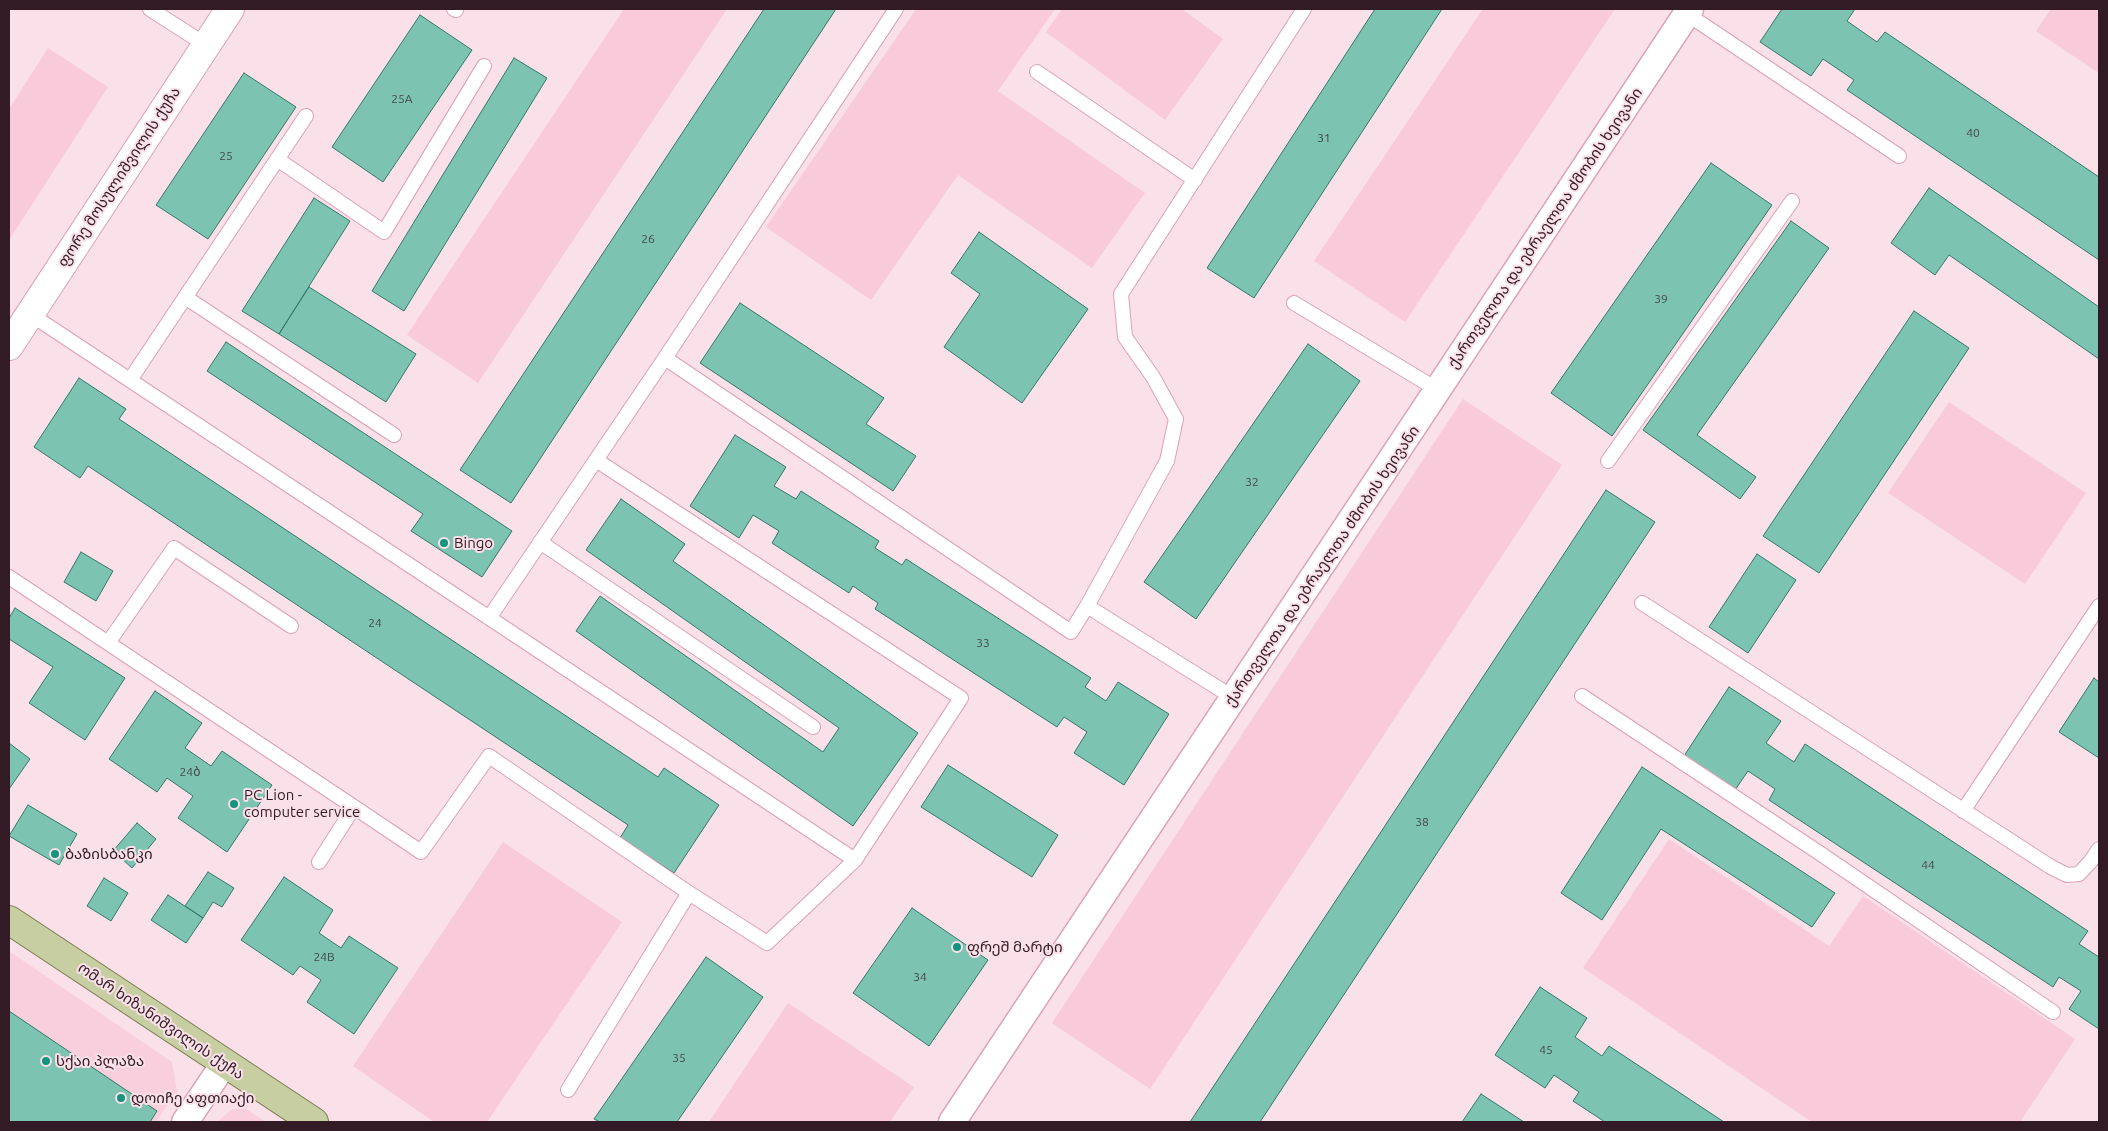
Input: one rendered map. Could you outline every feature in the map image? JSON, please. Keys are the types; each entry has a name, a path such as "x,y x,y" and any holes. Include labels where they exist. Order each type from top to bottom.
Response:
{"main road":[{"name":"ომარ ხიზანიშვილის ქუჩა","path":"9,920 314,1122"}],"street":[{"name":"ფორე მოსულიშვილის ქუჩა","path":"9,346 230,9"},
{"name":"ქართველთა და ებრაელთა ძმობის ხეივანი","path":"952,1122 1688,11"},
{"path":"185,1122 224,1064"}],"lane":[{"path":"150,9 206,45"},
{"path":"489,618 665,358 896,9"},
{"path":"665,358 1072,632 1167,461 1176,420 1153,377 1125,337 1121,294 1304,9"},
{"path":"1688,11 1899,156"},
{"path":"277,159 384,232 484,66"},
{"path":"1038,72 1195,180"},
{"path":"130,380 306,116"},
{"path":"1608,461 1792,201"},
{"path":"185,297 394,435"},
{"path":"1294,302 1438,390"},
{"path":"30,314 855,860"},
{"path":"9,577 421,852 489,756 767,943 855,860 961,698 596,460"},
{"path":"540,542 813,727"},
{"path":"108,643 174,548 291,626"},
{"path":"1642,603 1963,811 2067,875 2079,874 2099,849"},
{"path":"1087,606 1234,698"},
{"path":"1963,811 2099,606"},
{"path":"1582,696 1818,852 2053,1012"},
{"path":"319,862 354,807"},
{"path":"568,1090 689,892"}],"shaded area":[{"path":"624,9 727,9 478,383 407,335"},
{"path":"916,9 1055,9 998,91 1145,193 1092,268 958,175 871,300 766,227"},
{"path":"1062,9 1182,9 1223,39 1165,120 1046,32"},
{"path":"1483,9 1615,9 1405,322 1314,261"},
{"path":"2051,9 2099,9 2099,73 2036,31"},
{"path":"48,48 108,87 9,240 9,109"},
{"path":"1463,399 1562,465 1150,1089 1052,1023"},
{"path":"1949,402 2086,493 2025,584 1888,493"},
{"path":"1669,839 1829,946 1863,896 2075,1039 2020,1122 1812,1122 1583,968"},
{"path":"503,842 622,922 487,1122 434,1122 353,1066"},
{"path":"9,951 172,1062 177,1091 156,1122 9,1122"},
{"path":"788,1003 914,1087 890,1122 709,1122"},
{"path":"232,1109 246,1109 266,1122 217,1122"}],"building":[{"path":"764,9 836,9 511,503 460,470"},
{"path":"1375,9 1442,9 1254,298 1207,268"},
{"path":"1782,9 1855,9 1847,21 1877,42 1885,32 2099,177 2099,260 1847,90 1854,80 1823,59 1811,76 1760,42"},
{"path":"420,15 472,50 383,182 332,147"},
{"path":"514,58 547,78 404,311 372,291"},
{"path":"244,73 296,107 208,239 156,205"},
{"path":"1711,163 1772,205 1612,436 1551,393"},
{"path":"1929,188 2099,307 2099,359 1949,255 1935,275 1891,243"},
{"path":"314,198 350,221 279,334 242,311"},
{"path":"1791,221 1829,248 1697,435 1756,477 1740,499 1643,430"},
{"path":"979,232 1088,309 1022,403 944,347 980,294 951,273"},
{"path":"309,287 416,354 386,402 279,334"},
{"path":"740,303 884,398 866,424 916,456 893,491 700,363"},
{"path":"1914,311 1969,348 1819,573 1763,536"},
{"path":"226,342 512,531 482,577 411,531 423,514 207,371"},
{"path":"1308,344 1360,381 1196,619 1144,582"},
{"path":"79,378 126,409 119,419 658,777 664,768 719,805 674,873 620,838 628,825 88,466 80,478 34,447"},
{"path":"735,435 786,467 774,486 796,499 801,491 879,541 875,548 902,565 906,559 1091,678 1085,687 1106,701 1118,682 1169,714 1124,785 1074,753 1087,732 1064,717 1057,727 875,609 878,603 853,586 849,593 772,543 779,531 753,515 739,538 690,506"},
{"path":"1606,490 1655,522 1260,1122 1190,1122"},
{"path":"621,499 685,544 673,561 918,733 853,826 576,631 600,596 823,752 839,728 586,550"},
{"path":"81,552 113,571 96,601 64,582"},
{"path":"1757,554 1796,580 1748,653 1709,627"},
{"path":"15,608 125,678 85,740 29,703 53,667 9,639 9,618"},
{"path":"2094,678 2099,682 2099,758 2059,732"},
{"path":"1729,687 1781,721 1766,743 1794,762 1805,744 2088,931 2079,944 2099,957 2099,1029 2069,1009 2081,991 2059,977 2053,987 1769,800 1775,789 1748,771 1735,790 1684,756"},
{"path":"155,691 202,723 185,748 211,766 222,751 272,785 227,852 178,818 193,796 167,778 157,792 109,759"},
{"path":"9,743 30,759 9,789"},
{"path":"948,765 1058,835 1032,877 921,807"},
{"path":"1642,767 1835,893 1812,927 1661,829 1602,920 1561,893"},
{"path":"28,805 77,834 59,865 9,836"},
{"path":"137,823 156,839 132,868 113,851"},
{"path":"208,872 234,888 222,907 213,902 203,918 185,906"},
{"path":"284,877 333,910 319,933 341,948 349,936 398,968 354,1034 307,1002 321,980 300,966 293,975 241,940"},
{"path":"104,878 128,893 111,921 87,906"},
{"path":"168,895 203,918 186,943 151,920"},
{"path":"912,908 988,960 929,1046 853,993"},
{"path":"706,957 763,997 677,1122 600,1122 594,1119"},
{"path":"1540,987 1587,1018 1575,1037 1602,1056 1609,1046 1724,1122 1605,1122 1573,1101 1579,1092 1554,1075 1545,1088 1495,1055"},
{"name":"სქაი პლაზა","path":"9,1011 157,1111 150,1122 9,1122"},
{"path":"1481,1094 1524,1122 1462,1122"}],"place":[{"name":"Bingo","path":"444,543"},
{"name":"PC Lion - computer service","path":"234,804"},
{"name":"ბაზისბანკი","path":"55,854"},
{"name":"ფრეშ მარტი","path":"957,947"},
{"name":"სქაი პლაზა","path":"46,1061"},
{"name":"დოიჩე აფთიაქი","path":"121,1098"}]}
